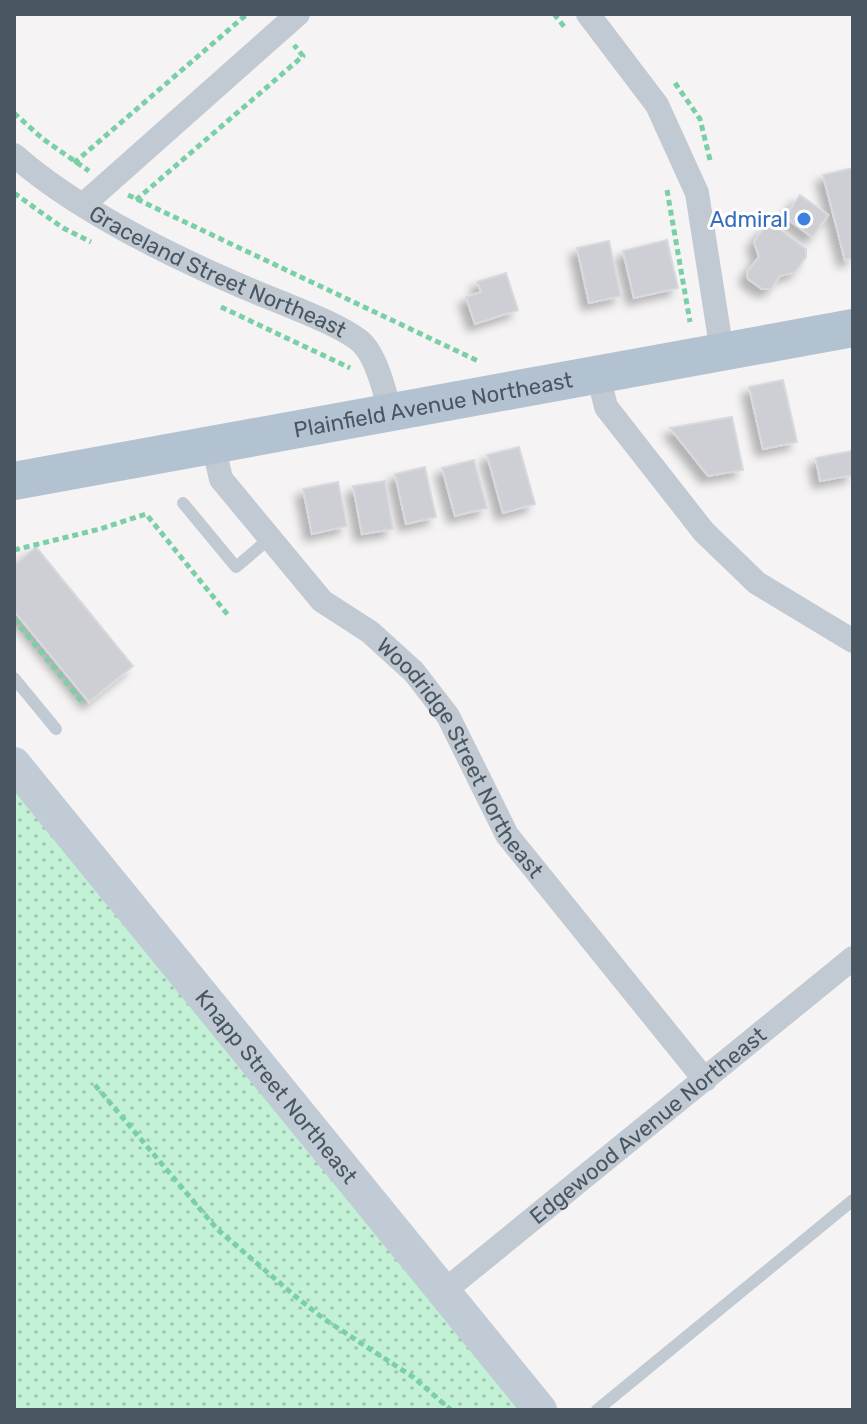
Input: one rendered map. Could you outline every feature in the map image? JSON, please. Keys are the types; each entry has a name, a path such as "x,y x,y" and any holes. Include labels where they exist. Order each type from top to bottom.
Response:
{"main road":[{"name":"Plainfield Avenue Northeast","path":"14,481 853,328"},
{"name":"Knapp Street Northeast","path":"14,764 540,1410"}],"street":[{"path":"588,14 657,105 697,193 722,352"},
{"path":"84,204 289,22"},
{"name":"Graceland Street Northeast","path":"14,155 52,184 172,256 333,326 363,344 381,378 390,412"},
{"path":"598,374 606,407 704,532 757,583 853,641"},
{"name":"Woodridge Street Northeast","path":"213,444 221,479 322,601 370,632 414,672 448,716 507,835 705,1080"},
{"name":"Edgewood Avenue Northeast","path":"443,1292 853,958"}],"lane":[{"path":"183,503 236,567 269,539"},
{"path":"16,686 56,729"},
{"path":"597,1410 853,1200"}],"path":[{"path":"29,204 247,14"},
{"path":"554,14 574,38"},
{"path":"119,225 137,200 303,56 289,22"},
{"path":"14,113 43,139 137,200 478,361"},
{"path":"667,189 690,322"},
{"path":"14,550 146,514 228,615"},
{"path":"14,619 84,704"},
{"path":"95,1085 167,1172 236,1246 324,1319 413,1377 451,1410"}],"green space":[{"path":"14,788 522,1410 14,1410"}],"building":[{"path":"853,168 853,258 845,260 823,175"},
{"path":"800,195 828,215 812,237 785,217"},
{"path":"774,225 806,249 806,257 795,272 780,276 771,289 762,289 748,279 747,272 759,257 754,242 765,227"},
{"path":"667,240 678,288 634,298 623,251"},
{"path":"609,241 621,296 589,303 577,248"},
{"path":"506,273 518,310 475,324 466,297 481,292 477,282"},
{"path":"783,380 797,442 763,449 749,387"},
{"path":"732,417 743,470 708,476 670,428"},
{"path":"519,447 535,504 503,513 487,455"},
{"path":"852,451 853,475 820,481 816,458"},
{"path":"474,460 487,508 455,516 442,468"},
{"path":"425,467 436,517 406,524 395,474"},
{"path":"385,481 393,529 362,534 353,486"},
{"path":"338,482 347,526 312,534 303,489"},
{"path":"36,547 133,666 89,702 14,611 14,565"}],"place":[{"name":"Admiral","path":"804,219"}]}
